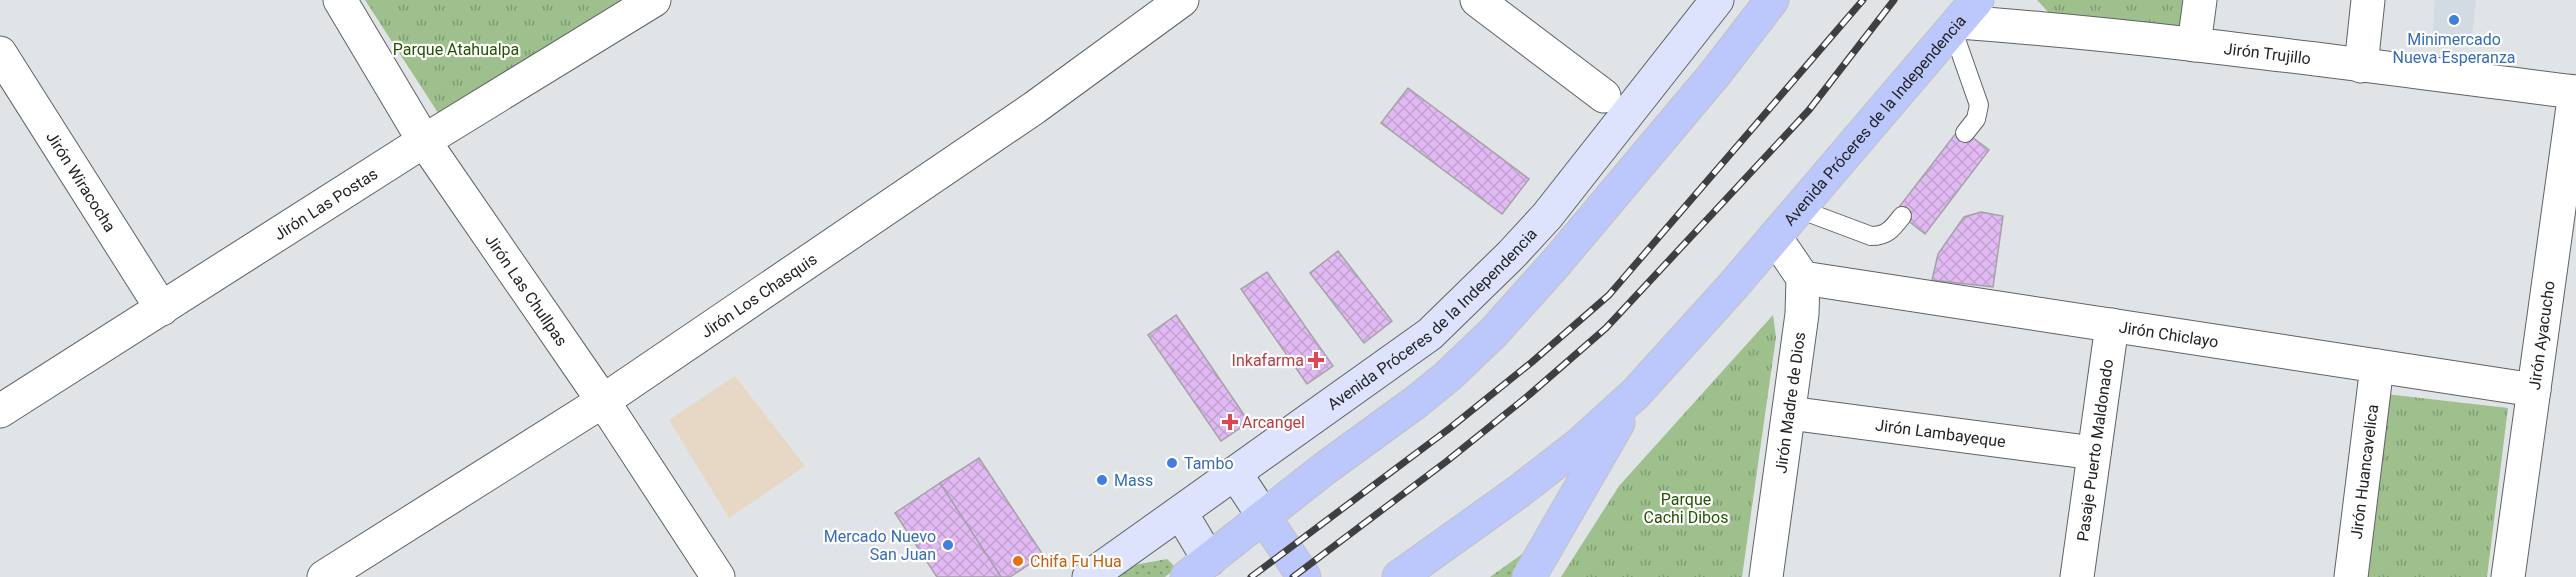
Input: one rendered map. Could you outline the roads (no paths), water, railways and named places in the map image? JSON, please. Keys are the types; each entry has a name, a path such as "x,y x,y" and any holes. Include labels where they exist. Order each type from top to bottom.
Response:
{"main road":[{"name":"Avenida Próceres de la Independencia","path":"1089,577 1430,334 1504,263 1547,216 1717,0"},
{"path":"1181,513 1205,571 1264,517 1432,389 1494,332 1548,273 1714,75 1772,0"},
{"name":"Avenida Próceres de la Independencia","path":"1399,577 1518,492 1581,443 1636,393 1775,237 1963,18"},
{"path":"1529,577 1636,393"},
{"path":"1234,473 1304,577"}],"street":[{"name":"Jirón Las Chullpas","path":"340,0 424,141 603,401 718,577"},
{"name":"Jirón Las Postas","path":"0,411 424,141 654,0"},
{"name":"Jirón Los Chasquis","path":"324,577 603,401 1034,108 1182,0"},
{"path":"1477,0 1604,96"},
{"path":"2194,45 2200,0"},
{"path":"2361,66 2368,0"},
{"name":"Jirón Trujillo","path":"1963,18 2575,92"},
{"name":"Jirón Wiracocha","path":"0,53 162,309"},
{"name":"Jirón Ayacucho","path":"2508,577 2575,92"},
{"path":"1775,237 1803,278"},
{"name":"Jirón Chiclayo","path":"1803,278 2534,390"},
{"name":"Jirón Madre de Dios","path":"1766,577 1802,314 1803,278"},
{"name":"Pasaje Puerto Maldonado","path":"2077,577 2112,325"},
{"name":"Jirón Huancavelica","path":"2351,577 2377,366"},
{"name":"Jirón Lambayeque","path":"1789,413 2094,453"}],"lane":[{"path":"1963,18 1979,105 1976,119 1965,133"},
{"path":"1799,208 1871,236 1881,236 1890,232 1902,216"}],"railway":[{"path":"1251,577 1450,428 1532,362 1609,295 1863,0"},
{"path":"1293,577 1447,461 1529,395 1606,328 1809,110 1894,0"}],"place":[{"name":"Minimercado Nueva Esperanza","path":"2454,20"},
{"name":"Inkafarma","path":"1316,360"},
{"name":"Arcangel","path":"1230,422"},
{"name":"Tambo","path":"1172,463"},
{"name":"Mass","path":"1102,480"},
{"name":"Mercado Nuevo San Juan","path":"948,545"},
{"name":"Chifa Fu Hua","path":"1018,561"}],"park label":[{"name":"Parque Atahualpa","path":"456,49"},
{"name":"Parque Cachi Dibos","path":"1686,508"}]}
